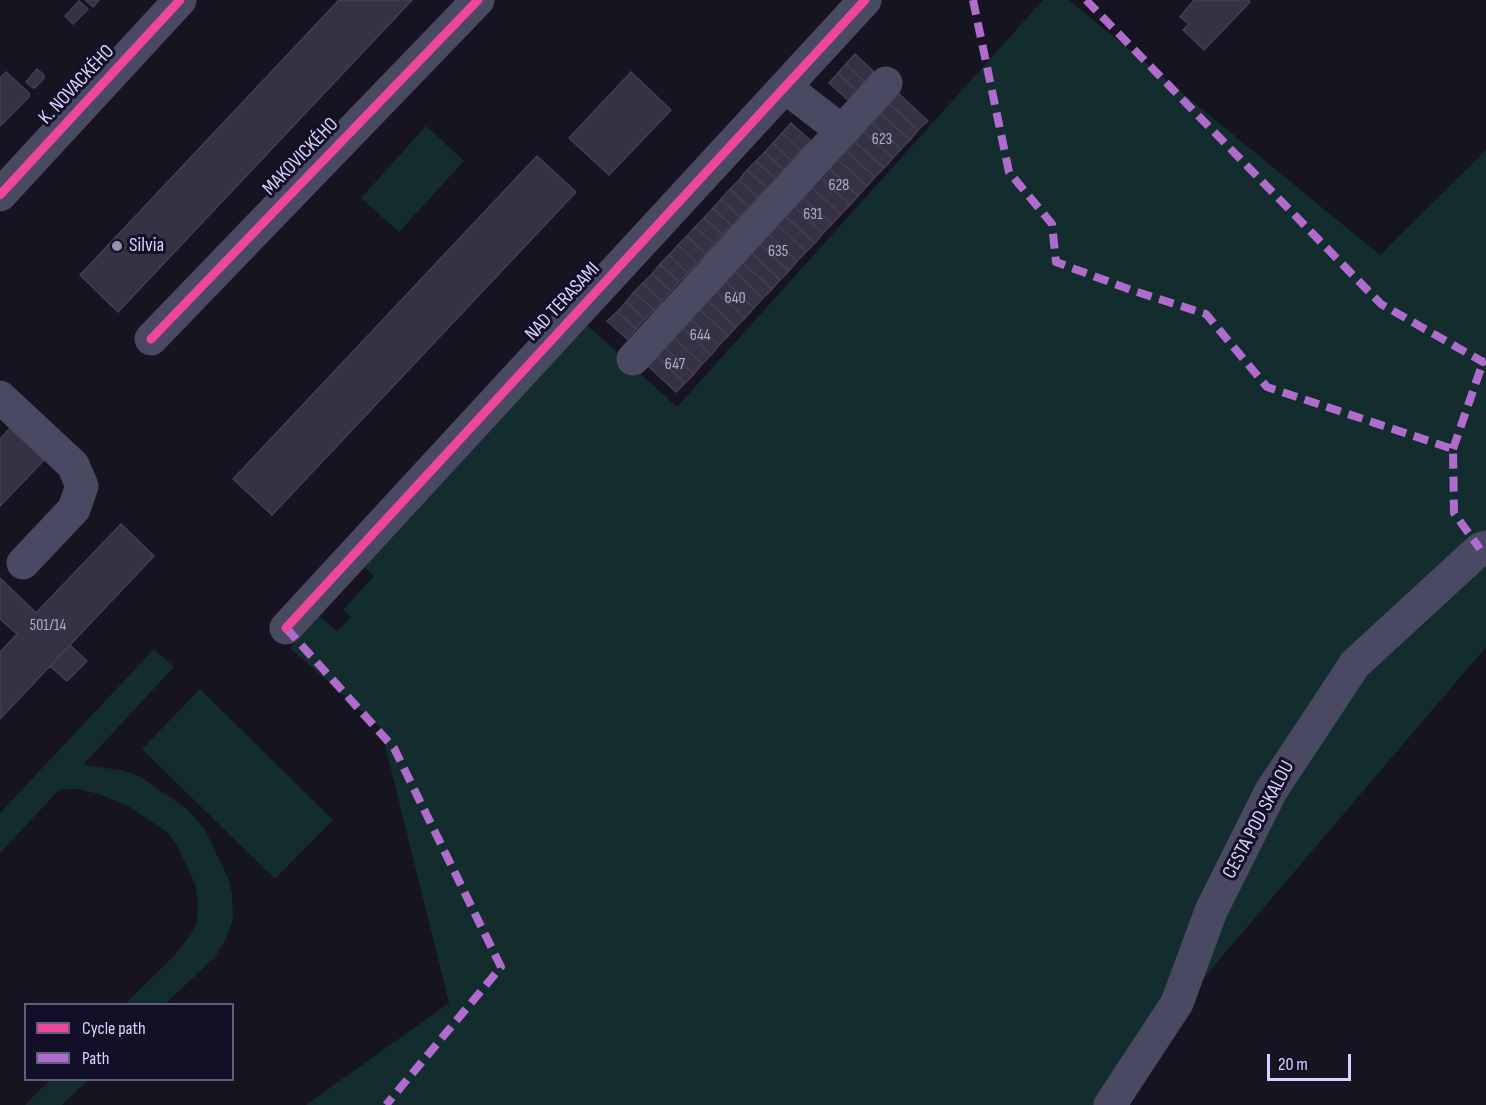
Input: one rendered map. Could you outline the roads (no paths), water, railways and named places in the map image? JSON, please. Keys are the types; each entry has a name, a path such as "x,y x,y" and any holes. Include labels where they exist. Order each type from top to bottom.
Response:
{"street":[{"name":"K. NOVACKÉHO","path":"0,195 180,0"},
{"name":"MAKOVICKÉHO","path":"151,339 478,0"},
{"name":"NAD TERASAMI","path":"286,628 866,0"},
{"path":"633,359 886,83"},
{"path":"785,87 842,131"},
{"path":"0,397 73,465 82,486 74,509 23,563"},
{"name":"CESTA POD SKALOU","path":"1110,1105 1177,1003 1211,911 1271,791 1348,674 1371,649 1480,549 1486,547"}],"place":[{"name":"Silvia","path":"117,246"}]}
